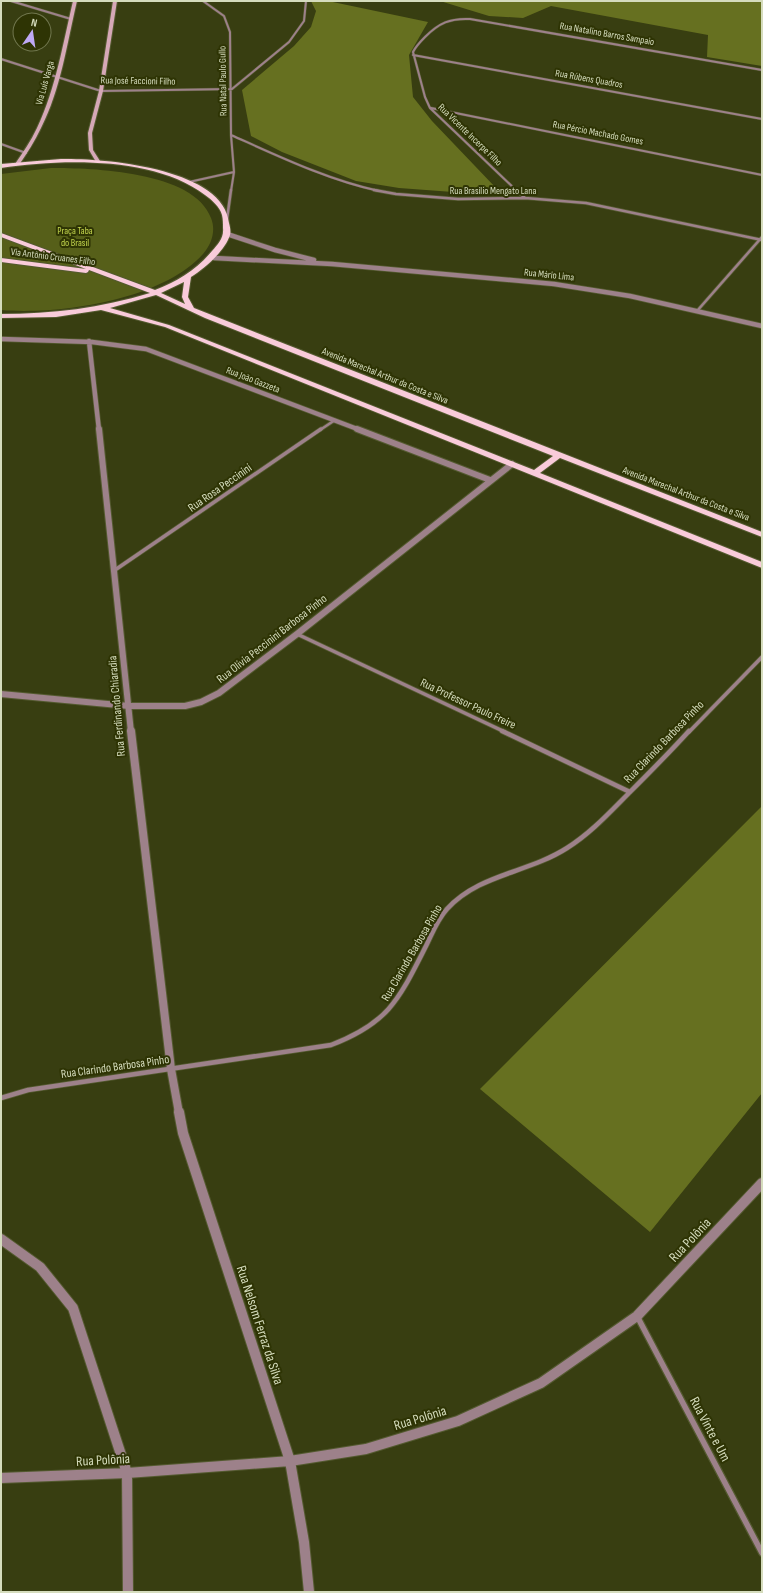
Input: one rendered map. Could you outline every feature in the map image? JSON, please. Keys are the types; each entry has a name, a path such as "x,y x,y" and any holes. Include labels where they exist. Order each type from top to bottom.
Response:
{"main road":[{"name":"Via Luís Varga","path":"17,164 26,153 40,128 57,76 75,1"},
{"path":"98,161 91,150 90,133 101,91 115,1"},
{"path":"1,166 58,161 98,161 148,168 189,182 207,193 220,205 227,219 227,234 214,258 188,278 156,293 102,308 37,316 1,316"},
{"name":"Avenida Marechal Arthur da Costa e Silva","path":"1,235 156,293 207,317 762,535"},
{"name":"Via Antônio Cruanes Filho","path":"1,260 102,273"},
{"path":"188,278 185,297 191,309"},
{"path":"102,308 167,326 762,565"},
{"path":"534,474 559,455"}],"street":[{"path":"11,1 71,18"},
{"name":"Rua Natal Paulo Gullo","path":"203,1 224,16 230,32 232,90 231,135 234,172 227,219"},
{"path":"232,90 289,42 304,21 307,4 306,1"},
{"name":"Rua Natalino Barros Sampaio","path":"413,55 415,46 437,24 448,19 483,20 762,70"},
{"name":"Rua Vicente Incerpe Filho","path":"413,55 425,97 430,108 525,198"},
{"name":"Rua Rúbens Quadros","path":"413,55 762,119"},
{"name":"Rua José Faccioni Filho","path":"1,59 101,91 232,90"},
{"name":"Rua Pércio Machado Gomes","path":"430,108 762,175"},
{"name":"Rua Brasílio Mengato Lana","path":"231,135 361,187 396,194 458,199 525,198 586,203 761,239"},
{"path":"1,144 26,153"},
{"path":"189,182 234,172"},
{"name":"Rua Mário Lima","path":"227,234 275,250 332,264"},
{"path":"696,311 761,239"},
{"name":"Rua Mário Lima","path":"214,258 332,264 577,287 630,296 762,326"},
{"name":"Rua João Gazzeta","path":"1,339 89,341 122,344 146,349 490,480"},
{"name":"Rua Ferdinando Chiaradia","path":"89,341 115,570 133,754 171,1069"},
{"name":"Rua Rosa Peccinini","path":"115,570 335,420"},
{"name":"Rua Olívia Peccinini Barbosa Pinho","path":"1,694 129,706 185,706 201,702 220,693 512,464"},
{"name":"Rua Professor Paulo Freire","path":"297,634 630,792"},
{"name":"Rua Clarindo Barbosa Pinho","path":"1,1098 28,1090 331,1045 353,1038 370,1028 393,1007 446,909 462,893 478,884 557,853 580,840 630,792 762,657"},
{"name":"Rua Nelsom Ferraz da Silva","path":"171,1069 183,1133 290,1461 304,1542 309,1592"},
{"name":"Rua Polônia","path":"1,1478 127,1473 290,1461 366,1449 458,1421 541,1383 637,1316 762,1183"},
{"path":"1,1239 40,1267 73,1308 127,1473 128,1592"},
{"name":"Rua Vinte e Um","path":"637,1316 762,1553"}],"green space":[{"path":"311,1 328,1 428,22 409,55 413,97 432,121 496,188 453,192 399,188 356,181 282,152 251,136 242,90 294,46 311,27 316,11"},
{"path":"440,1 762,1 762,66 707,57 708,35 551,6 523,18 489,16"},
{"name":"Praça Taba do Brasil","path":"51,168 91,169 140,175 185,190 201,202 211,218 213,232 209,246 203,254 185,270 162,283 137,293 80,307 52,310 1,310 1,174"},
{"path":"762,806 762,1093 650,1232 480,1089"}]}
